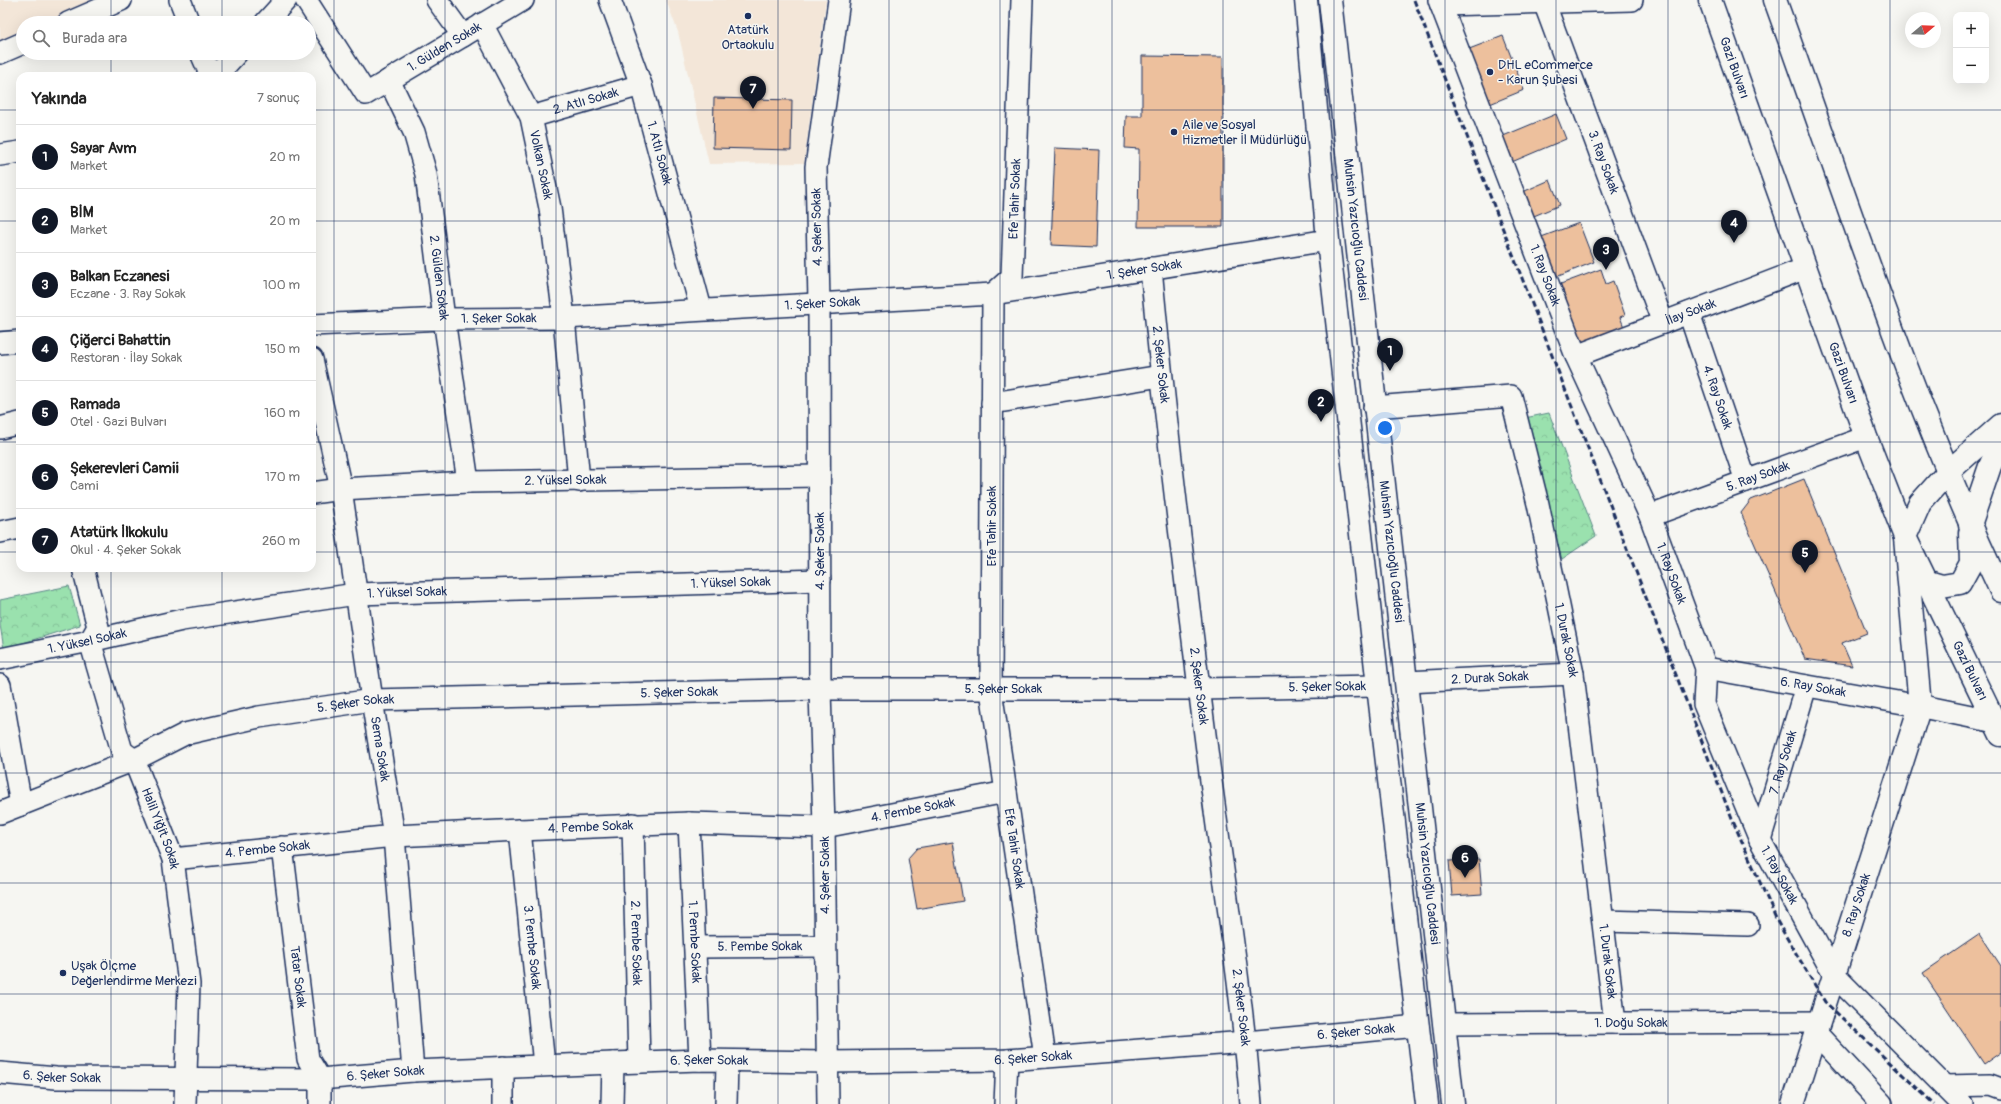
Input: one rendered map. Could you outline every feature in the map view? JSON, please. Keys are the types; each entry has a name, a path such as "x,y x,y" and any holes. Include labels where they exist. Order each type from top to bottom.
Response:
{"main road":[{"name":"Muhsin Yazıcıoğlu Caddesi","path":"1306,0 1328,240 1427,1104"},
{"name":"Muhsin Yazıcıoğlu Caddesi","path":"1330,0 1374,407 1453,1104"},
{"name":"Gazi Bulvarı","path":"1710,0 1866,437 1905,537 1997,728"},
{"path":"1778,3 1879,296 1947,473 2001,591"},
{"path":"1997,728 1920,706 1905,537 1920,503 1947,473 2001,425"},
{"path":"1925,581 1942,586 1960,583 1971,563 1970,525 1990,466 2001,442"},
{"name":"8. Ray Sokak","path":"1792,1104 1920,706"},
{"path":"1418,1026 1444,1024"}],"street":[{"path":"84,16 122,0"},
{"path":"180,0 186,16"},
{"path":"271,16 286,0"},
{"name":"1. Gülden Sokak","path":"306,0 366,94 523,0"},
{"path":"437,0 463,36"},
{"name":"1. Atlı Sokak","path":"610,0 641,85 700,309"},
{"name":"4. Şeker Sokak","path":"828,1104 826,1062 824,827 820,689 819,302 816,167 839,0"},
{"name":"Efe Tahir Sokak","path":"1022,0 1012,277 993,294 991,690 1045,1057"},
{"path":"1440,2 1632,0"},
{"name":"1. Ray Sokak","path":"1440,2 1576,356 1650,516 1706,668 1704,704 1760,840 1834,975 1962,1104"},
{"name":"3. Ray Sokak","path":"1544,2 1662,323"},
{"name":"Volkan Sokak","path":"482,24 531,117 550,208 564,318 579,481"},
{"path":"0,52 16,46"},
{"path":"204,60 208,72"},
{"path":"220,72 231,60"},
{"name":"2. Gülden Sokak","path":"389,80 414,132 426,174 444,319 468,482"},
{"name":"2. Atlı Sokak","path":"531,117 641,85"},
{"path":"0,155 16,153"},
{"name":"1. Şeker Sokak","path":"316,325 444,319 564,318 819,302 993,294 1328,240"},
{"name":"2. Şeker Sokak","path":"1151,268 1161,376 1199,689 1246,1042 1251,1104"},
{"name":"İlay Sokak","path":"1576,356 1806,268"},
{"name":"4. Ray Sokak","path":"1689,313 1746,481"},
{"path":"0,343 16,341"},
{"path":"992,403 1161,376"},
{"name":"Sema Sokak","path":"316,377 341,489 372,700 394,836 413,1071"},
{"name":"1. Durak Sokak","path":"1374,407 1511,396 1538,504 1573,674 1615,1023"},
{"path":"0,428 16,424"},
{"name":"5. Ray Sokak","path":"1650,516 1866,437"},
{"name":"2. Yüksel Sokak","path":"316,492 341,489 468,482 819,476"},
{"path":"0,532 16,529"},
{"path":"84,572 98,627 90,641"},
{"name":"1. Yüksel Sokak","path":"0,659 90,641 182,620 356,594 820,580"},
{"name":"Halil Yiğit Sokak","path":"90,641 122,751 134,760 173,859 189,984 185,1104"},
{"name":"6. Ray Sokak","path":"1706,668 1920,706"},
{"name":"2. Durak Sokak","path":"1406,682 1573,674"},
{"path":"0,685 21,805"},
{"name":"5. Şeker Sokak","path":"0,813 134,760 185,734 259,717 372,700 820,689 1199,689 1378,686"},
{"name":"7. Ray Sokak","path":"1760,840 1806,686"},
{"name":"4. Pembe Sokak","path":"173,859 394,836 633,824 689,823 824,827 1006,792"},
{"name":"1. Pembe Sokak","path":"689,823 700,1060"},
{"name":"2. Pembe Sokak","path":"633,824 639,1062"},
{"name":"3. Pembe Sokak","path":"520,830 544,1065"},
{"name":"Tatar Sokak","path":"282,847 308,1059 320,1079"},
{"path":"1603,921 1748,924"},
{"name":"5. Pembe Sokak","path":"695,946 825,946"},
{"name":"1. Doğu Sokak","path":"1444,1024 1615,1023 1817,1027"},
{"name":"6. Şeker Sokak","path":"0,1073 56,1078 320,1079 413,1071 700,1060 826,1062 1007,1060 1246,1042 1418,1026"},
{"path":"1817,1027 1882,1104"},
{"path":"1005,1104 1007,1060"},
{"path":"726,1104 727,1061"},
{"path":"612,1104 613,1063"},
{"path":"503,1067 503,1104"},
{"path":"320,1079 320,1104"},
{"path":"1945,1086 1997,1083"}],"shaded area":[{"path":"0,0 96,0 59,16 16,16 16,35 0,42"},
{"path":"666,0 826,0 804,163 709,164 678,32"}],"green space":[{"path":"1549,413 1596,536 1562,559 1520,419"},
{"path":"69,586 80,625 4,649 0,625 0,600"}],"building":[{"path":"1503,36 1524,90 1485,106 1464,51"},
{"name":"Aile ve Sosyal Hizmetler İl Müdürlüğü","path":"1142,56 1223,57 1223,227 1138,227 1139,149 1125,148 1126,116 1142,116"},
{"path":"714,98 792,100 791,150 713,148"},
{"path":"1556,114 1566,139 1507,164 1496,139"},
{"path":"1055,148 1099,150 1096,247 1051,245"},
{"path":"1550,180 1560,205 1529,218 1518,194"},
{"path":"1579,223 1594,262 1551,279 1536,239"},
{"path":"1601,269 1606,284 1613,281 1625,315 1620,317 1624,327 1580,344 1558,285"},
{"path":"1804,479 1867,633 1842,643 1852,666 1805,659 1741,513 1751,500"},
{"path":"953,842 963,901 917,909 908,858 917,848"},
{"path":"1479,859 1482,894 1452,896 1449,861"},
{"path":"1980,934 2001,966 2001,1052 1984,1064 1923,973"}],"railway":[{"path":"1414,0 1732,819 1778,923 1825,1002 1934,1104"}],"place":[{"name":"Atatürk Ortaokulu","path":"748,16"},
{"name":"DHL eCommerce - Karun Şubesi","path":"1490,72"},
{"name":"Atatürk İlkokulu","path":"753,109"},
{"name":"Aile ve Sosyal Hizmetler İl Müdürlüğü","path":"1174,132"},
{"name":"Çiğerci Bahattin","path":"1734,243"},
{"name":"Balkan Eczanesi","path":"1606,270"},
{"name":"Sayar Avm","path":"1390,371"},
{"name":"BİM","path":"1321,422"},
{"name":"Ramada","path":"1805,573"},
{"name":"Şekerevleri Camii","path":"1465,878"},
{"name":"Uşak Ölçme Değerlendirme Merkezi","path":"63,973"}]}
